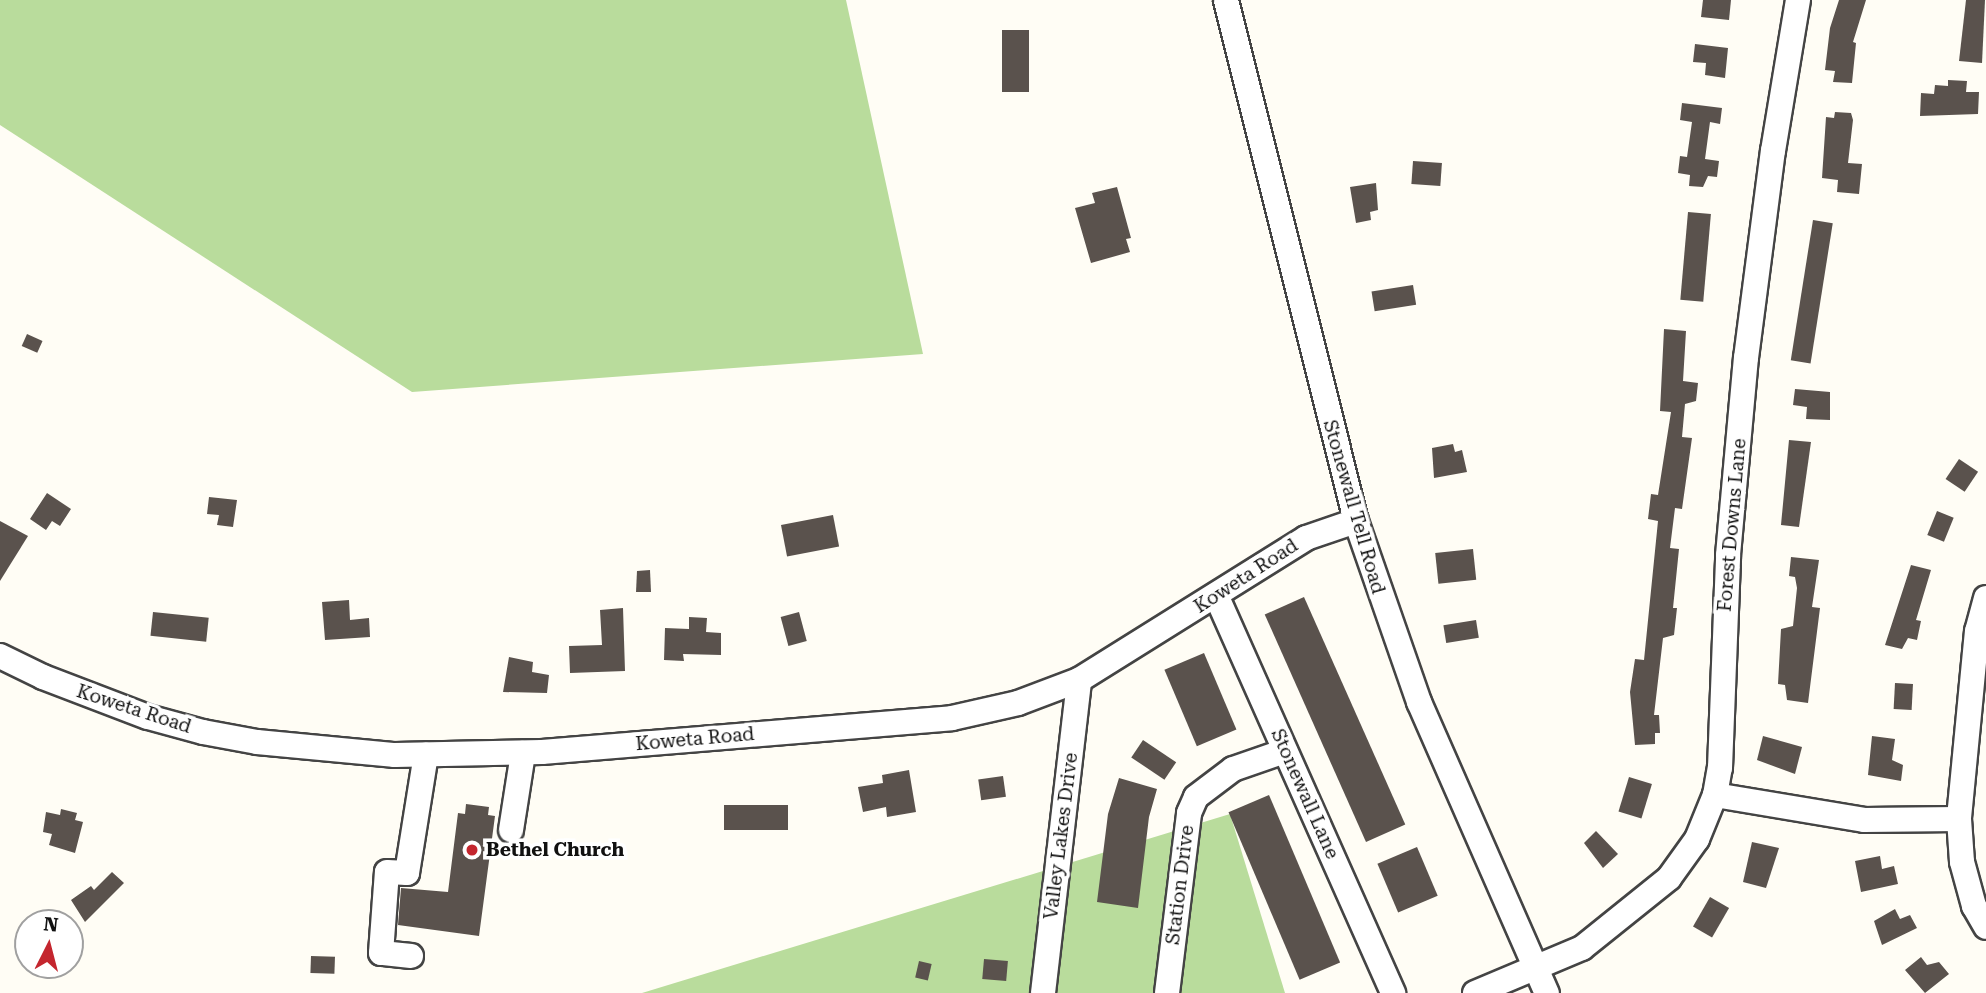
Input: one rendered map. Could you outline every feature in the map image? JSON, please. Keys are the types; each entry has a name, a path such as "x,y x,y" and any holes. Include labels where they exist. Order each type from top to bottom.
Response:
{"street":[{"name":"Stonewall Tell Road","path":"1226,0 1356,522 1419,702 1547,993"},
{"name":"Forest Downs Lane","path":"1475,993 1583,948 1669,878 1697,839 1715,795 1720,768 1728,555 1746,358 1798,0"},
{"name":"Koweta Road","path":"0,656 67,686 203,732 257,742 426,755 523,753 952,718 1018,703 1079,680 1306,538 1356,522"},
{"name":"Stonewall Lane","path":"1216,596 1393,993"},
{"path":"1986,598 1977,631 1959,819 1962,862 1974,906 1986,927"},
{"name":"Valley Lakes Drive","path":"1044,993 1079,680"},
{"name":"Station Drive","path":"1167,993 1189,813 1196,797 1233,769 1285,751"},
{"path":"511,830 523,753"},
{"path":"411,956 382,953 387,872 407,873 426,755"},
{"path":"1715,795 1864,820 1959,819"}],"green space":[{"path":"0,0 846,0 923,354 412,392 0,125"},
{"path":"1230,814 1285,993 642,993"}],"building":[{"path":"1703,0 1731,0 1729,20 1701,17"},
{"path":"1839,0 1866,0 1853,42 1856,43 1852,83 1833,82 1835,71 1825,70 1830,28"},
{"path":"1966,0 1985,0 1982,63 1959,61"},
{"path":"1002,30 1029,30 1029,92 1002,92"},
{"path":"1695,44 1728,48 1725,78 1705,75 1706,63 1693,62"},
{"path":"1948,80 1967,81 1966,92 1979,92 1978,114 1920,116 1921,93 1934,94 1935,85 1948,86"},
{"path":"1682,103 1722,108 1720,124 1710,122 1705,159 1719,161 1717,177 1708,176 1703,187 1689,186 1690,175 1678,173 1680,156 1687,157 1692,122 1680,120"},
{"path":"1835,112 1851,113 1853,120 1848,163 1862,164 1859,194 1837,192 1838,180 1822,178 1826,117 1834,118"},
{"path":"1413,161 1442,163 1440,186 1411,184"},
{"path":"1376,183 1378,210 1370,212 1371,220 1356,223 1350,187"},
{"path":"1117,187 1131,238 1126,239 1130,252 1091,263 1075,208 1095,203 1092,193"},
{"path":"1688,212 1711,214 1703,302 1680,300"},
{"path":"1813,220 1833,223 1811,363 1791,360"},
{"path":"1413,285 1416,305 1375,311 1372,292"},
{"path":"1664,329 1686,331 1683,381 1698,383 1696,401 1685,404 1682,437 1692,438 1682,509 1675,508 1670,548 1679,549 1673,608 1677,608 1674,635 1663,638 1654,715 1659,715 1660,733 1655,733 1655,744 1635,745 1630,692 1635,659 1644,660 1658,521 1648,519 1651,494 1658,495 1671,412 1660,411"},
{"path":"27,334 43,341 37,353 22,346"},
{"path":"1795,389 1830,392 1830,420 1806,419 1807,407 1793,405"},
{"path":"1789,440 1811,442 1799,527 1781,525"},
{"path":"1453,444 1455,452 1462,450 1467,472 1434,478 1432,448"},
{"path":"1959,459 1978,472 1965,492 1946,479"},
{"path":"47,493 71,509 60,526 52,521 46,530 30,519"},
{"path":"209,497 237,500 233,527 217,525 219,515 207,514"},
{"path":"1937,511 1954,518 1944,542 1927,535"},
{"path":"833,515 839,546 787,557 781,525"},
{"path":"0,521 28,536 0,581"},
{"path":"1473,549 1476,580 1438,584 1435,553"},
{"path":"1791,557 1819,560 1812,607 1820,608 1808,703 1787,700 1785,685 1778,684 1781,629 1793,626 1797,588 1795,577 1789,576"},
{"path":"1911,565 1931,570 1916,620 1921,621 1917,640 1908,638 1902,649 1885,645"},
{"path":"650,570 651,592 636,592 637,571"},
{"path":"1304,597 1405,824 1366,842 1265,614"},
{"path":"349,600 350,620 369,618 370,637 325,640 322,602"},
{"path":"623,608 625,671 570,673 569,646 602,645 600,610"},
{"path":"153,612 209,618 206,642 150,636"},
{"path":"799,612 807,641 788,646 781,617"},
{"path":"689,617 707,618 706,632 721,633 721,655 683,654 684,661 664,660 665,628 689,629"},
{"path":"1476,620 1479,638 1446,643 1443,625"},
{"path":"1204,653 1236,729 1197,746 1164,670"},
{"path":"509,657 533,662 532,672 549,675 547,693 503,692"},
{"path":"1895,683 1913,684 1912,710 1894,709"},
{"path":"1763,736 1802,747 1795,774 1757,760"},
{"path":"1872,736 1895,739 1892,760 1903,765 1901,781 1868,775"},
{"path":"1143,740 1176,762 1164,780 1131,757"},
{"path":"909,770 916,812 887,817 886,807 863,812 858,787 883,783 882,775"},
{"path":"1003,776 1006,797 981,800 978,779"},
{"path":"1629,777 1652,784 1641,818 1618,811"},
{"path":"1119,778 1157,789 1149,817 1138,908 1097,902 1108,814"},
{"path":"1269,795 1340,963 1300,980 1228,812"},
{"name":"Bethel Church","path":"466,804 489,807 488,815 495,816 479,936 398,925 401,888 448,892 458,813 465,814"},
{"path":"724,805 788,805 788,830 724,830"},
{"path":"61,809 77,813 75,820 83,822 75,853 49,845 52,834 43,832 46,812 60,815"},
{"path":"1596,831 1618,854 1603,868 1584,843"},
{"path":"1752,842 1779,848 1766,888 1743,882"},
{"path":"1417,847 1438,896 1398,913 1377,864"},
{"path":"1880,856 1882,869 1894,866 1898,884 1861,892 1855,861"},
{"path":"112,872 124,883 85,922 84,909 77,909 71,900 91,886 94,890"},
{"path":"1710,897 1729,908 1712,937 1693,926"},
{"path":"1895,909 1900,919 1910,915 1917,928 1882,945 1874,921"},
{"path":"311,956 335,957 334,974 310,973"},
{"path":"1921,957 1927,965 1939,962 1949,974 1925,993 1905,970"},
{"path":"984,959 1008,961 1006,981 982,979"},
{"path":"919,961 932,964 928,980 915,978"}],"place":[{"name":"Bethel Church","path":"472,850"}]}
